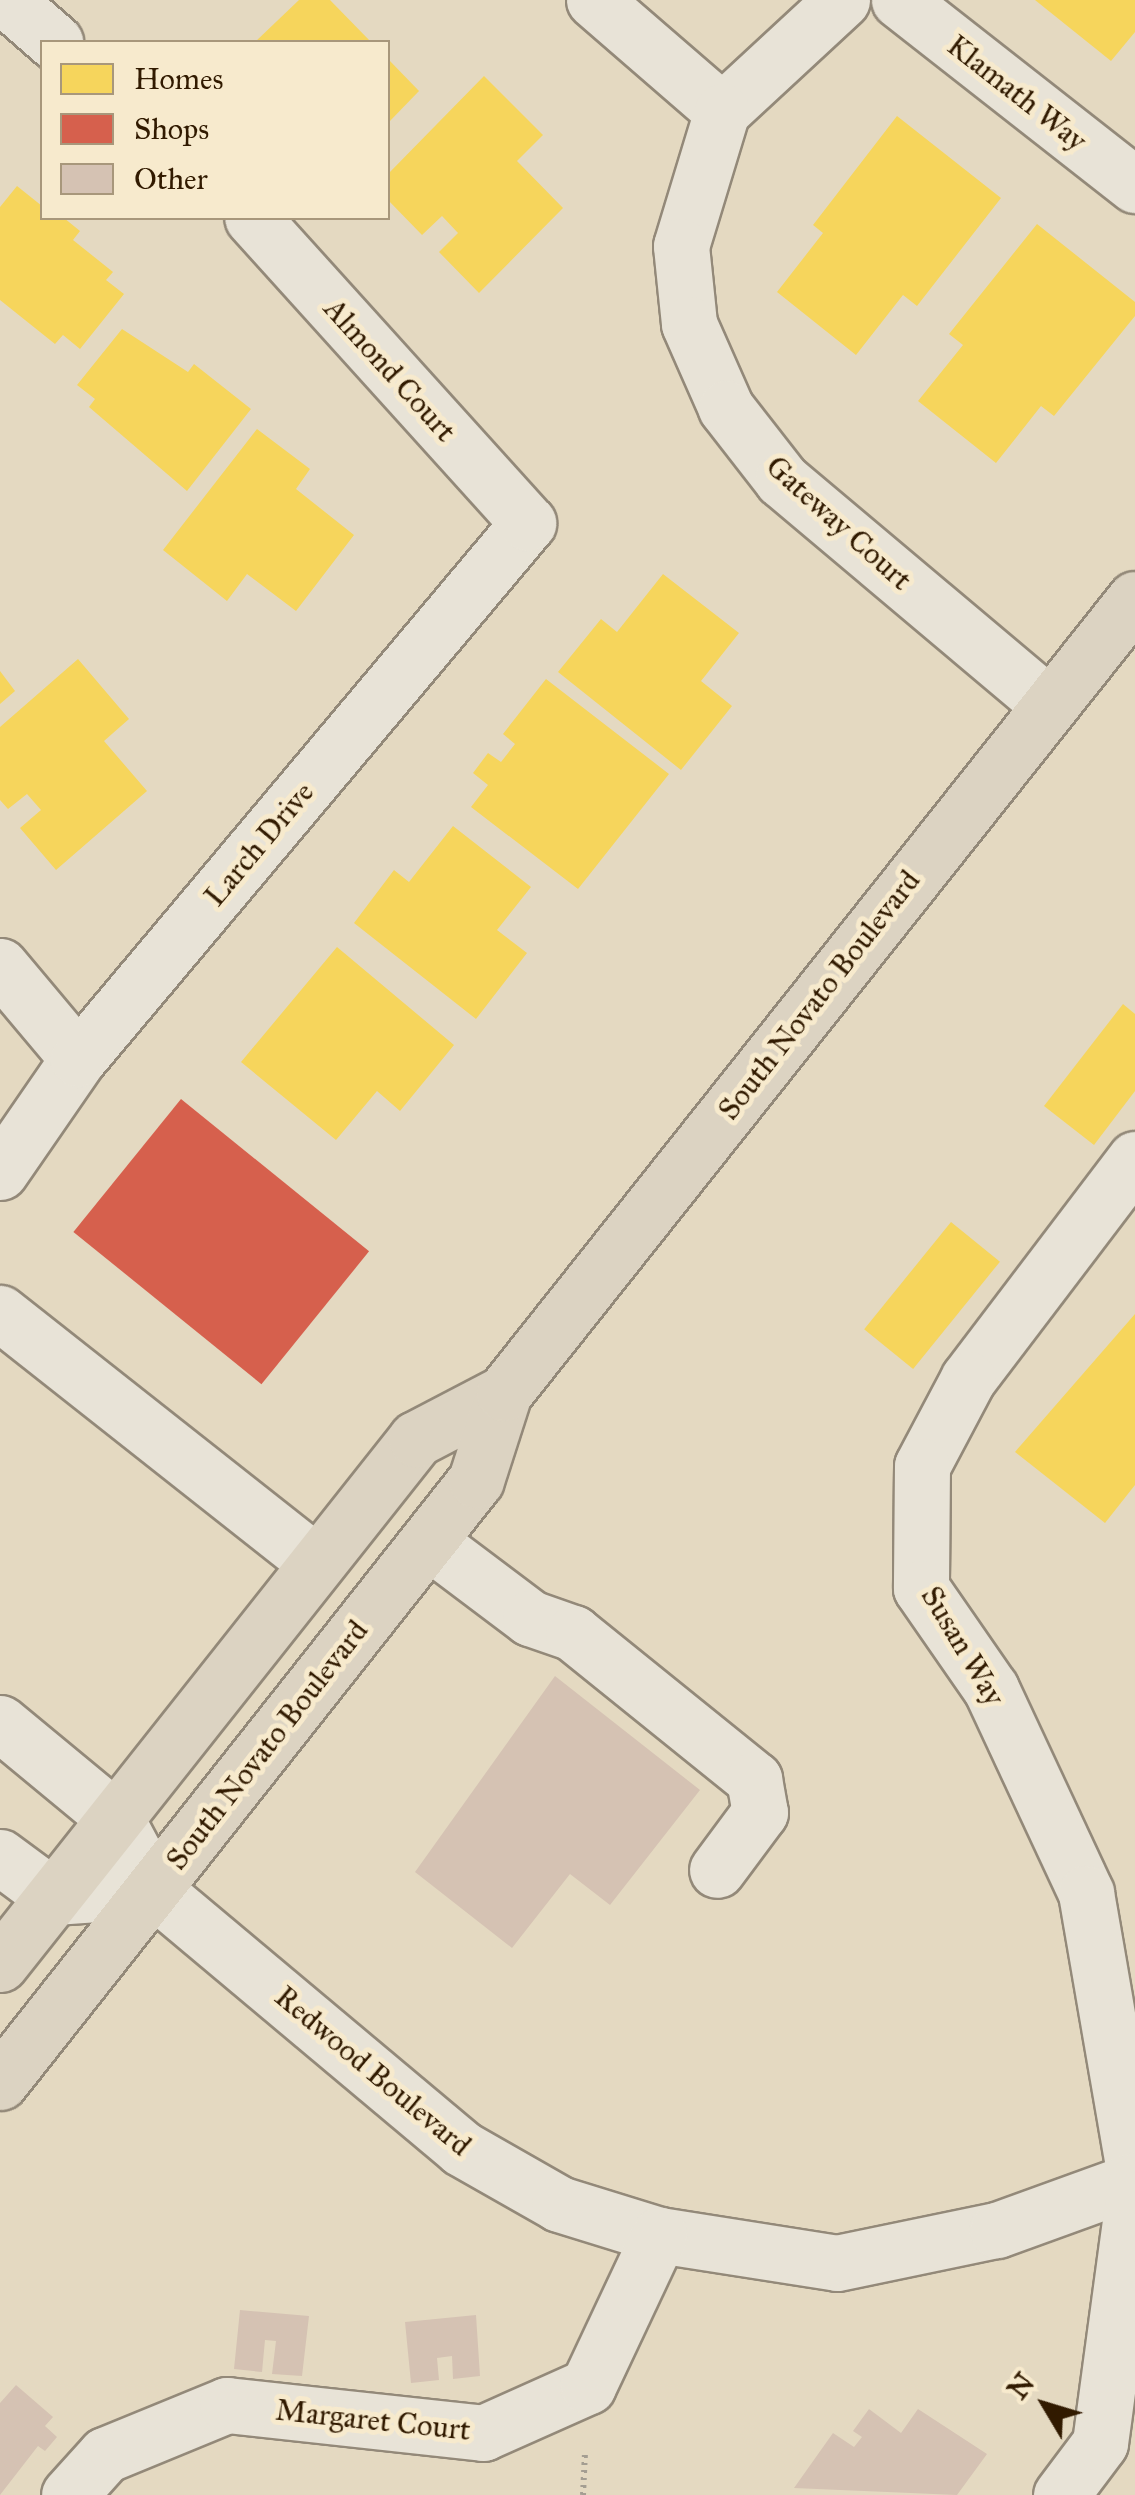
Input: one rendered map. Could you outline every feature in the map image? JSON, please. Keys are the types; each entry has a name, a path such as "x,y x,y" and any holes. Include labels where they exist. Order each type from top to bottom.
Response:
{"main road":[{"name":"South Novato Boulevard","path":"0,2082 476,1480 504,1393 1135,598"},
{"name":"South Novato Boulevard","path":"0,1964 416,1439 504,1393"}],"street":[{"path":"8,0 53,40"},
{"path":"594,0 722,111 842,0"},
{"name":"Klamath Way","path":"899,0 1135,186"},
{"name":"Gateway Court","path":"722,111 681,246 689,324 726,408 782,480 1048,704"},
{"name":"Almond Court","path":"254,220 528,523"},
{"name":"Larch Drive","path":"0,1172 78,1059 528,523"},
{"path":"0,966 78,1059"},
{"name":"Susan Way","path":"1061,2495 1100,2444 1135,2181 1086,1894 992,1689 922,1588 922,1466 968,1380 1135,1159"},
{"path":"0,1313 316,1562"},
{"path":"428,1541 530,1618 573,1633 754,1779 760,1812 717,1870"},
{"name":"Redwood Boulevard","path":"0,1723 116,1819 154,1890 460,2148 559,2204 659,2235 837,2263 997,2230 1135,2181"},
{"path":"0,1857 54,1898 154,1890"},
{"name":"Margaret Court","path":"70,2495 105,2455 227,2405 483,2434 588,2386 659,2235"}],"building: Homes":[{"path":"299,0 330,0 369,40 257,40"},
{"path":"1035,0 1135,0 1135,32 1111,61"},
{"path":"390,61 419,91 390,121"},
{"path":"484,76 543,135 517,161 563,208 479,293 439,252 458,233 442,216 422,235 390,202 390,172"},
{"path":"897,116 1001,198 917,306 903,295 856,355 777,292 823,233 813,225"},
{"path":"17,186 40,204 40,220 66,220 80,231 73,240 113,272 106,280 124,294 80,349 63,335 55,344 0,300 0,207"},
{"path":"1037,224 1135,302 1135,316 1054,416 1041,406 996,463 918,401 963,345 949,334"},
{"path":"122,329 188,372 194,364 251,409 187,491 89,407 95,399 77,385"},
{"path":"257,429 310,469 296,489 354,535 296,611 247,574 227,601 163,550"},
{"path":"663,574 739,633 701,681 732,706 681,770 558,672 601,619 617,632"},
{"path":"78,659 129,719 104,741 147,791 56,870 20,828 41,810 27,794 8,809 0,800 0,727"},
{"path":"0,671 15,691 0,704"},
{"path":"546,679 669,774 578,889 471,807 488,785 473,773 488,753 501,762 515,744 503,734"},
{"path":"453,826 531,887 497,930 527,953 476,1019 354,923 394,870 409,882"},
{"path":"337,947 454,1045 400,1111 377,1091 336,1140 241,1062"},
{"path":"1123,1004 1135,1014 1135,1091 1094,1145 1044,1106"},
{"path":"951,1222 1000,1262 913,1369 864,1329"},
{"path":"1135,1314 1135,1485 1105,1523 1015,1452"}],"building: Shops":[{"path":"181,1099 369,1251 261,1384 73,1232"}],"building: Other":[{"path":"555,1676 700,1790 610,1905 570,1874 512,1948 415,1872"},
{"path":"240,2310 309,2316 302,2376 272,2374 276,2341 265,2340 262,2372 234,2369"},
{"path":"476,2315 480,2376 453,2379 452,2356 437,2358 439,2380 411,2383 405,2322"},
{"path":"16,2385 53,2417 45,2426 57,2437 45,2451 38,2446 0,2495 0,2403"},
{"path":"869,2409 901,2433 918,2409 987,2454 957,2495 794,2488 833,2433 854,2447 862,2437 853,2431"}]}
